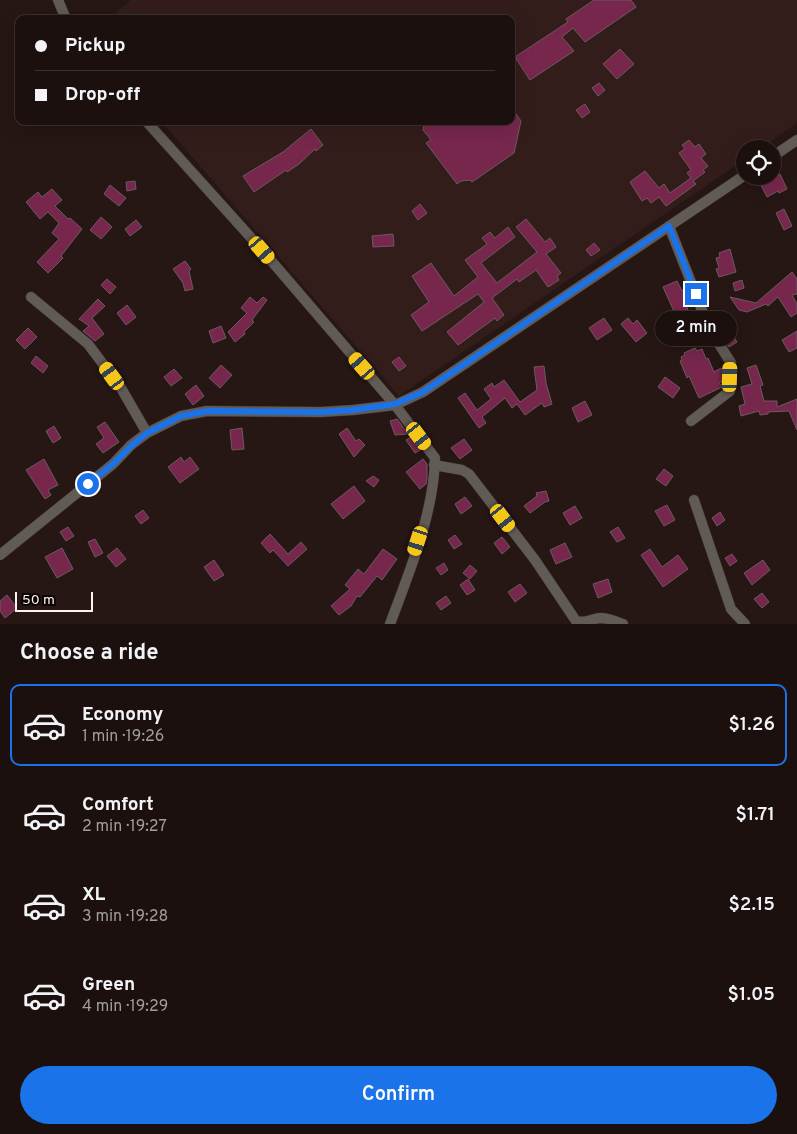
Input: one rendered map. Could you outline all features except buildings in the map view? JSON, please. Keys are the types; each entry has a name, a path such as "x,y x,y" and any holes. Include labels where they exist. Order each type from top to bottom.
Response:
{"street":[{"path":"58,0 64,15"},
{"path":"150,125 262,250 395,404 434,458 433,486 423,527 390,624"},
{"path":"781,150 797,140"},
{"path":"0,555 113,464 147,433 181,416 208,411 321,412 353,410 395,404 423,392 736,181"},
{"path":"669,226 710,328 731,363 730,391 691,421"},
{"path":"31,297 88,344 121,388 147,433"},
{"path":"434,464 462,470 469,474 535,560 576,621 583,622 596,618 606,618 623,624"},
{"path":"694,500 731,609 745,624"}],"shaded area":[{"path":"131,0 797,0 797,123 773,140 736,140 736,165 399,396 164,125 515,125 515,15 114,15"}],"route":[{"path":"88,484 147,433 181,416 208,411 321,412 353,410 395,404 423,392 669,226 696,294"}]}
